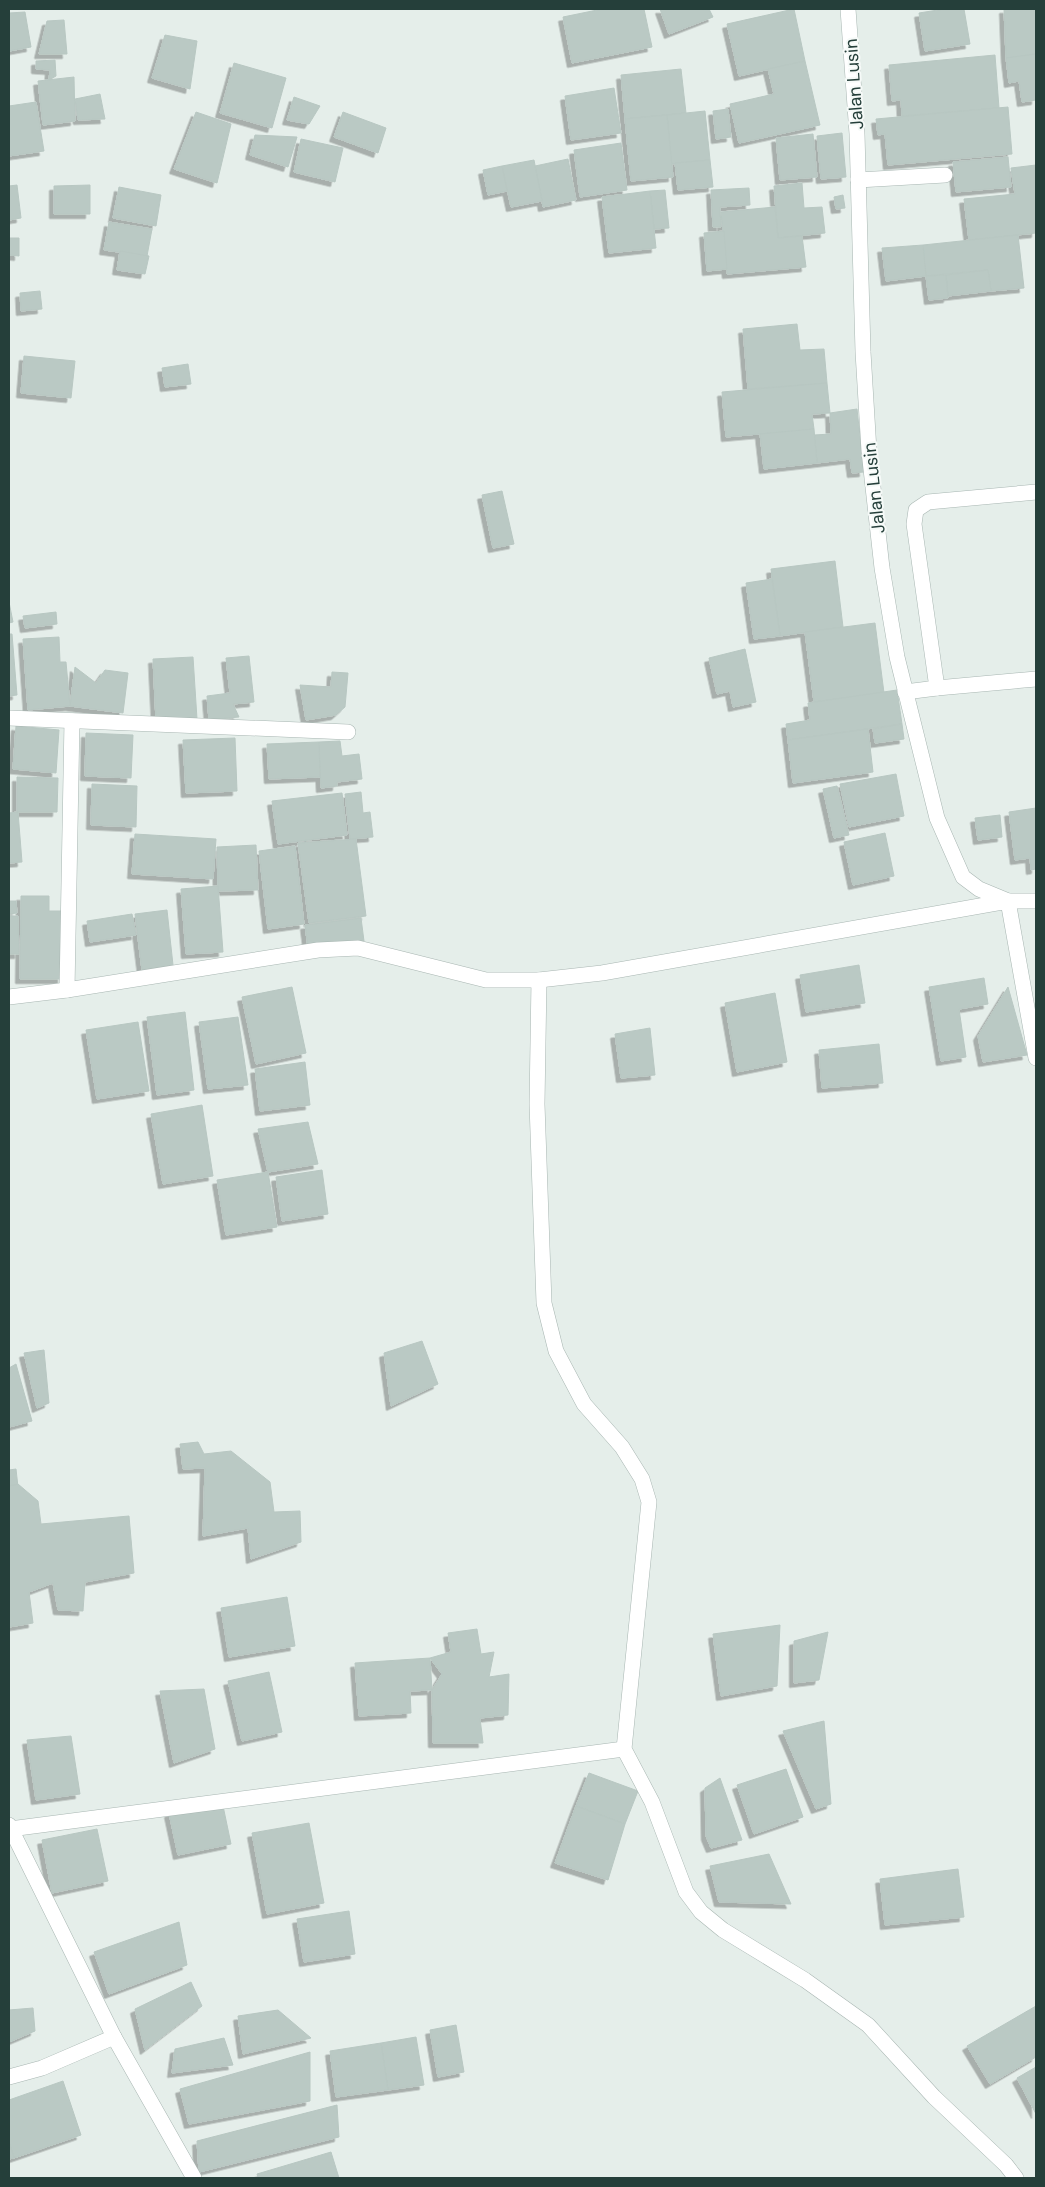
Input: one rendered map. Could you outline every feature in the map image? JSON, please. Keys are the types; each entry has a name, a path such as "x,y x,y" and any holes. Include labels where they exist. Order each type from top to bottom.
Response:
{"street":[{"name":"Jalan Lusin","path":"848,9 858,134 863,352 869,451 882,568 897,657 937,818 963,877 979,888 1008,901 1036,901"},
{"path":"858,180 945,175"},
{"path":"937,688 914,524 916,510 928,502 1036,492"},
{"path":"905,692 1036,679"},
{"path":"9,718 348,732"},
{"path":"67,990 72,721"},
{"path":"9,997 67,990 318,950 358,948 486,980 539,980 602,972 1008,901 1036,1058"},
{"path":"539,980 537,1104 544,1303 556,1351 584,1404 622,1447 642,1479 649,1502 624,1749 652,1802 686,1892 701,1912 723,1930 805,1980 868,2025 928,2091 1006,2165 1016,2178"},
{"path":"194,2178 114,2037 9,1827 624,1749"},
{"path":"9,2077 42,2068 114,2037"}],"building":[{"path":"602,9 644,9 652,47 572,63 563,17"},
{"path":"660,9 709,9 713,17 669,34"},
{"path":"794,9 805,61 739,76 727,24"},
{"path":"944,9 964,9 970,44 925,51 919,13"},
{"path":"1004,9 1036,9 1036,54 1006,58"},
{"path":"25,12 31,47 9,51 9,13"},
{"path":"64,20 67,54 39,54 47,21"},
{"path":"165,35 197,41 190,89 152,78"},
{"path":"1036,54 1036,100 1022,102 1019,81 1009,83 1006,58"},
{"path":"995,55 999,108 902,116 901,100 892,101 889,65"},
{"path":"55,60 56,76 49,80 50,70 36,69 36,61"},
{"path":"805,61 820,125 739,143 730,104 774,94 768,69"},
{"path":"234,63 286,78 272,128 220,113"},
{"path":"681,69 686,113 625,119 621,75"},
{"path":"74,77 75,121 43,125 38,81"},
{"path":"614,88 621,133 571,140 565,96"},
{"path":"100,94 105,119 78,120 75,99"},
{"path":"294,97 320,106 309,124 287,120"},
{"path":"36,102 44,151 9,156 9,106"},
{"path":"1008,107 1012,154 888,165 885,134 878,135 876,119"},
{"path":"728,109 731,137 716,139 713,111"},
{"path":"705,111 710,160 671,164 667,115"},
{"path":"196,112 231,124 217,183 174,169"},
{"path":"343,112 386,128 378,153 334,137"},
{"path":"667,115 673,177 631,181 625,119"},
{"path":"842,133 846,177 821,179 817,136"},
{"path":"813,134 817,177 780,180 776,138"},
{"path":"255,135 297,137 288,167 250,155"},
{"path":"301,139 343,148 335,182 294,172"},
{"path":"621,143 627,190 580,197 574,150"},
{"path":"1008,157 1011,187 956,192 953,162"},
{"path":"568,159 576,200 543,207 535,166"},
{"path":"534,160 542,201 511,207 502,166"},
{"path":"710,160 713,187 678,190 675,163"},
{"path":"1036,165 1036,233 969,240 964,199 1015,194 1011,168"},
{"path":"502,166 507,191 488,195 483,170"},
{"path":"802,183 804,208 822,207 825,233 778,238 774,186"},
{"path":"17,185 21,218 9,220 9,186"},
{"path":"90,185 90,214 54,214 54,186"},
{"path":"119,187 161,195 156,226 113,218"},
{"path":"749,188 750,205 720,207 721,227 713,227 711,190"},
{"path":"665,190 669,228 654,229 650,191"},
{"path":"650,191 656,248 609,253 602,197"},
{"path":"843,195 845,208 836,209 834,197"},
{"path":"775,207 778,238 802,236 806,267 727,274 721,212"},
{"path":"109,222 152,229 147,256 104,250"},
{"path":"724,231 727,269 707,271 704,233"},
{"path":"1018,235 1024,288 991,291 988,270 926,276 923,245"},
{"path":"9,238 19,238 19,256 9,255"},
{"path":"923,245 926,276 886,281 882,248"},
{"path":"120,251 149,256 145,274 117,270"},
{"path":"988,270 991,291 948,296 946,275"},
{"path":"946,275 948,298 929,300 926,276"},
{"path":"40,291 42,309 21,311 20,293"},
{"path":"797,324 800,350 824,349 827,383 748,389 743,329"},
{"path":"24,356 75,361 71,398 21,393"},
{"path":"188,364 191,384 165,387 162,368"},
{"path":"827,383 830,413 812,414 814,429 726,437 722,392"},
{"path":"857,409 864,472 852,473 850,459 817,463 814,435 831,434 830,413"},
{"path":"814,429 817,463 764,469 760,434"},
{"path":"502,491 514,544 493,548 482,495"},
{"path":"835,561 843,627 780,636 771,569"},
{"path":"772,579 780,636 754,639 746,583"},
{"path":"9,602 13,622 9,623"},
{"path":"56,612 57,624 25,628 23,616"},
{"path":"875,623 884,693 814,702 805,632"},
{"path":"9,634 12,634 17,695 9,696"},
{"path":"59,637 60,662 66,662 70,706 28,710 23,639"},
{"path":"745,649 756,702 733,707 730,691 717,694 709,658"},
{"path":"249,656 254,702 233,704 239,717 209,720 207,696 230,693 226,658"},
{"path":"193,657 197,719 156,721 153,659"},
{"path":"75,667 96,683 105,670 128,673 123,713 70,706"},
{"path":"332,672 348,673 345,707 336,715 306,720 300,685 331,687"},
{"path":"897,690 902,724 788,740 786,724 810,720 808,703"},
{"path":"902,724 904,739 875,743 873,729"},
{"path":"16,726 59,730 56,773 13,769"},
{"path":"868,729 873,772 793,783 788,740"},
{"path":"86,733 133,735 131,778 85,776"},
{"path":"235,738 237,791 186,793 183,740"},
{"path":"340,741 342,756 359,754 362,779 337,782 337,786 321,788 319,742"},
{"path":"319,742 320,777 269,779 267,744"},
{"path":"896,774 904,816 849,827 840,784"},
{"path":"17,777 58,778 57,812 17,812"},
{"path":"92,784 137,786 136,827 91,825"},
{"path":"837,786 849,835 834,838 823,789"},
{"path":"361,792 363,813 370,812 373,837 350,839 345,794"},
{"path":"342,793 347,835 278,844 272,801"},
{"path":"1036,808 1036,869 1031,870 1030,858 1015,860 1009,812"},
{"path":"18,812 22,862 9,863 9,813"},
{"path":"1000,815 1002,837 978,840 975,818"},
{"path":"885,833 894,876 853,885 844,842"},
{"path":"135,834 216,839 213,879 132,874"},
{"path":"356,839 366,916 309,923 298,843"},
{"path":"256,845 258,890 218,891 217,847"},
{"path":"295,846 304,924 268,929 259,851"},
{"path":"218,886 223,952 186,954 181,889"},
{"path":"21,896 49,896 49,911 62,911 62,979 20,979"},
{"path":"9,901 16,901 17,913 9,914"},
{"path":"167,910 173,965 142,970 135,914"},
{"path":"132,914 136,935 90,942 87,921"},
{"path":"9,916 18,916 19,954 9,954"},
{"path":"361,918 364,941 308,948 305,925"},
{"path":"859,965 865,1003 806,1012 800,975"},
{"path":"984,978 988,1004 959,1009 966,1057 941,1061 929,987"},
{"path":"292,987 306,1053 256,1064 242,997"},
{"path":"1008,987 1027,1055 983,1062 978,1036"},
{"path":"775,993 787,1062 737,1072 725,1003"},
{"path":"185,1012 194,1090 157,1095 147,1017"},
{"path":"238,1017 248,1085 208,1089 199,1022"},
{"path":"138,1022 149,1091 97,1099 86,1030"},
{"path":"650,1028 655,1075 621,1078 615,1034"},
{"path":"879,1044 883,1083 822,1088 819,1050"},
{"path":"305,1062 310,1105 260,1111 255,1069"},
{"path":"202,1105 213,1176 163,1184 151,1114"},
{"path":"308,1122 318,1164 268,1172 258,1129"},
{"path":"322,1170 328,1214 282,1221 276,1177"},
{"path":"268,1172 277,1227 226,1235 217,1180"},
{"path":"422,1341 438,1384 391,1406 384,1353"},
{"path":"44,1350 49,1403 37,1408 24,1353"},
{"path":"16,1364 32,1421 9,1427 9,1368"},
{"path":"198,1442 204,1454 231,1451 270,1482 274,1512 300,1511 301,1542 251,1559 248,1528 203,1536 205,1468 183,1469 180,1444"},
{"path":"16,1469 20,1505 9,1507 9,1470"},
{"path":"18,1484 38,1501 41,1524 129,1516 134,1573 85,1582 83,1611 58,1610 53,1583 29,1592 33,1623 9,1627 9,1486"},
{"path":"287,1597 295,1646 229,1657 221,1608"},
{"path":"780,1625 777,1686 721,1696 713,1634"},
{"path":"477,1629 481,1654 494,1652 489,1677 509,1674 508,1715 480,1718 483,1743 433,1743 432,1690 442,1674 430,1658 451,1652 448,1633"},
{"path":"828,1632 819,1680 794,1683 794,1641"},
{"path":"430,1658 432,1690 410,1691 411,1713 359,1716 355,1663"},
{"path":"269,1672 282,1732 242,1741 228,1681"},
{"path":"204,1689 215,1749 174,1763 160,1691"},
{"path":"824,1721 831,1804 816,1809 783,1731"},
{"path":"71,1736 80,1794 36,1800 27,1740"},
{"path":"786,1769 803,1817 754,1834 737,1785"},
{"path":"589,1773 638,1791 625,1824 576,1806"},
{"path":"720,1778 742,1840 711,1848 706,1836 705,1788"},
{"path":"222,1801 231,1844 178,1855 169,1813"},
{"path":"576,1806 625,1824 608,1880 555,1863"},
{"path":"309,1823 324,1903 267,1914 252,1833"},
{"path":"97,1829 108,1881 52,1893 42,1840"},
{"path":"769,1854 791,1904 719,1902 710,1866"},
{"path":"958,1869 964,1917 885,1925 880,1879"},
{"path":"349,1911 355,1954 304,1962 297,1919"},
{"path":"179,1922 187,1965 109,1994 94,1952"},
{"path":"191,1982 202,2006 145,2050 135,2009"},
{"path":"1036,2006 1036,2057 990,2084 967,2046"},
{"path":"33,2008 35,2031 9,2042 9,2010"},
{"path":"278,2010 311,2038 243,2054 238,2016"},
{"path":"456,2025 464,2072 438,2077 430,2030"},
{"path":"416,2037 424,2085 388,2090 381,2043"},
{"path":"224,2038 233,2065 172,2073 175,2049"},
{"path":"381,2043 388,2090 336,2097 330,2051"},
{"path":"310,2052 310,2101 189,2124 180,2089"},
{"path":"1036,2067 1036,2114 1017,2078"},
{"path":"63,2081 81,2135 14,2158 9,2142 9,2100"},
{"path":"337,2105 339,2137 199,2172 197,2141"},
{"path":"9,2142 14,2158 9,2159"},
{"path":"331,2152 339,2178 258,2178 257,2174"}]}
